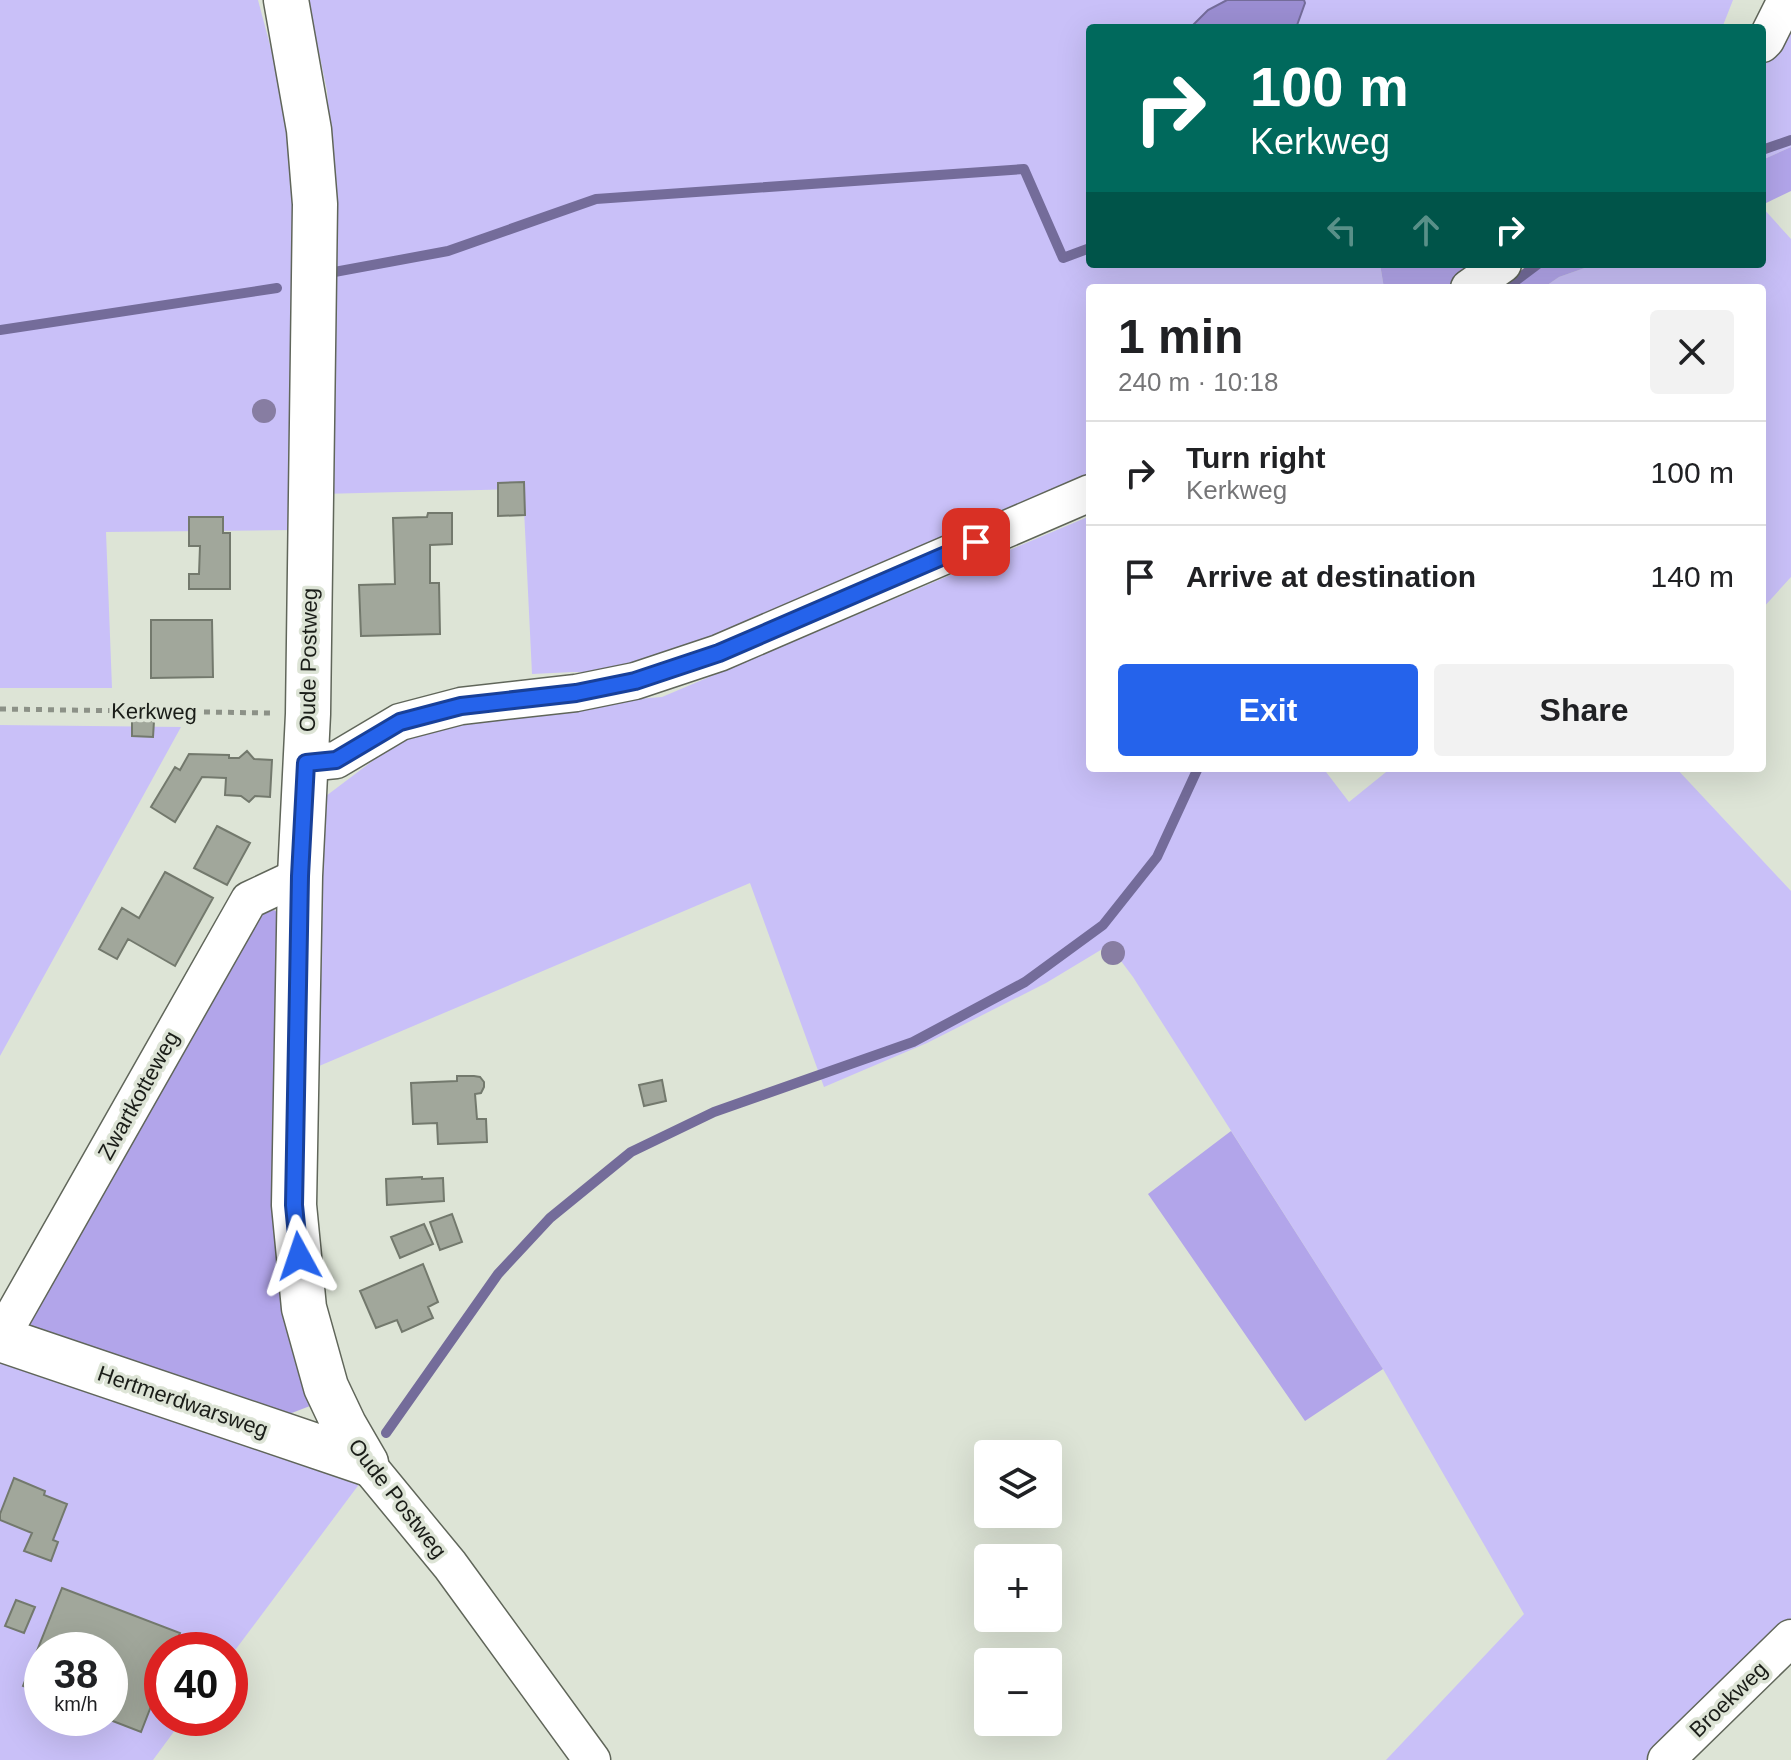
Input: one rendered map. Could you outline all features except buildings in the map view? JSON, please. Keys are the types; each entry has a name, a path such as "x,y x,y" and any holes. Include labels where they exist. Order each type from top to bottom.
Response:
{"street":[{"name":"Oude Postweg","path":"286,0 309,130 315,204 308,714 300,876 294,1205 304,1308 326,1387 366,1463 450,1565 592,1760"},
{"path":"1766,40 1786,0"},
{"path":"1475,284 1497,268"},
{"path":"306,763 336,760 400,722 461,706 576,693 635,681 719,653 1086,495"},
{"name":"Zwartkotteweg","path":"0,1339 249,900 300,876"},
{"name":"Hertmerdwarsweg","path":"0,1339 366,1463"},
{"name":"Broekweg","path":"1666,1760 1791,1638"}],"path":[{"name":"Kerkweg","path":"0,709 308,714"}],"shaded area":[{"path":"0,0 258,0 282,90 299,187 294,530 106,532 112,688 0,688"},
{"path":"308,0 1227,0 1208,10 1194,24 1086,24 1086,268 1381,268 1383,284 1086,284 1086,485 639,673 532,674 523,489 321,494 334,186 327,91"},
{"path":"1227,0 1304,0 1305,3 1297,24 1194,24 1208,10"},
{"path":"1304,0 1733,0 1724,24 1297,24"},
{"path":"1791,22 1791,147 1766,158 1766,59"},
{"path":"1791,147 1791,191 1766,203 1766,158"},
{"path":"1766,211 1791,239 1791,577 1766,605 1766,284 1549,284 1585,268 1766,268"},
{"path":"1381,268 1486,268 1464,284 1383,284"},
{"path":"1533,268 1585,268 1549,284 1511,284"},
{"path":"1086,518 1086,772 1326,772 1349,802 1386,772 1680,772 1791,891 1791,1618 1646,1760 1386,1760 1524,1614 1383,1369 1133,977 1109,945 1046,983 927,1043 824,1087 750,883 305,1072 318,802 403,738 457,713 662,697"},
{"path":"0,725 181,727 0,1056"},
{"path":"274,910 285,918 312,1385 310,1406 289,1414 23,1332 164,1067 264,913"},
{"path":"1231,1131 1383,1369 1305,1421 1148,1194"},
{"path":"2,1361 360,1483 248,1633 144,1632 144,1736 171,1736 153,1760 0,1760"}],"waterway":[{"path":"1766,149 1791,140"},
{"path":"329,273 448,251 596,199 1024,169 1063,258 1086,249"},
{"path":"1511,284 1533,268"},
{"path":"0,330 277,288"},
{"path":"386,1433 498,1274 550,1218 631,1152 714,1112 913,1042 1025,982 1103,925 1157,857 1196,772"}],"route":[{"path":"299,1256 294,1205 300,876 306,763 336,760 400,722 461,706 576,693 635,681 719,653 976,542"}]}
